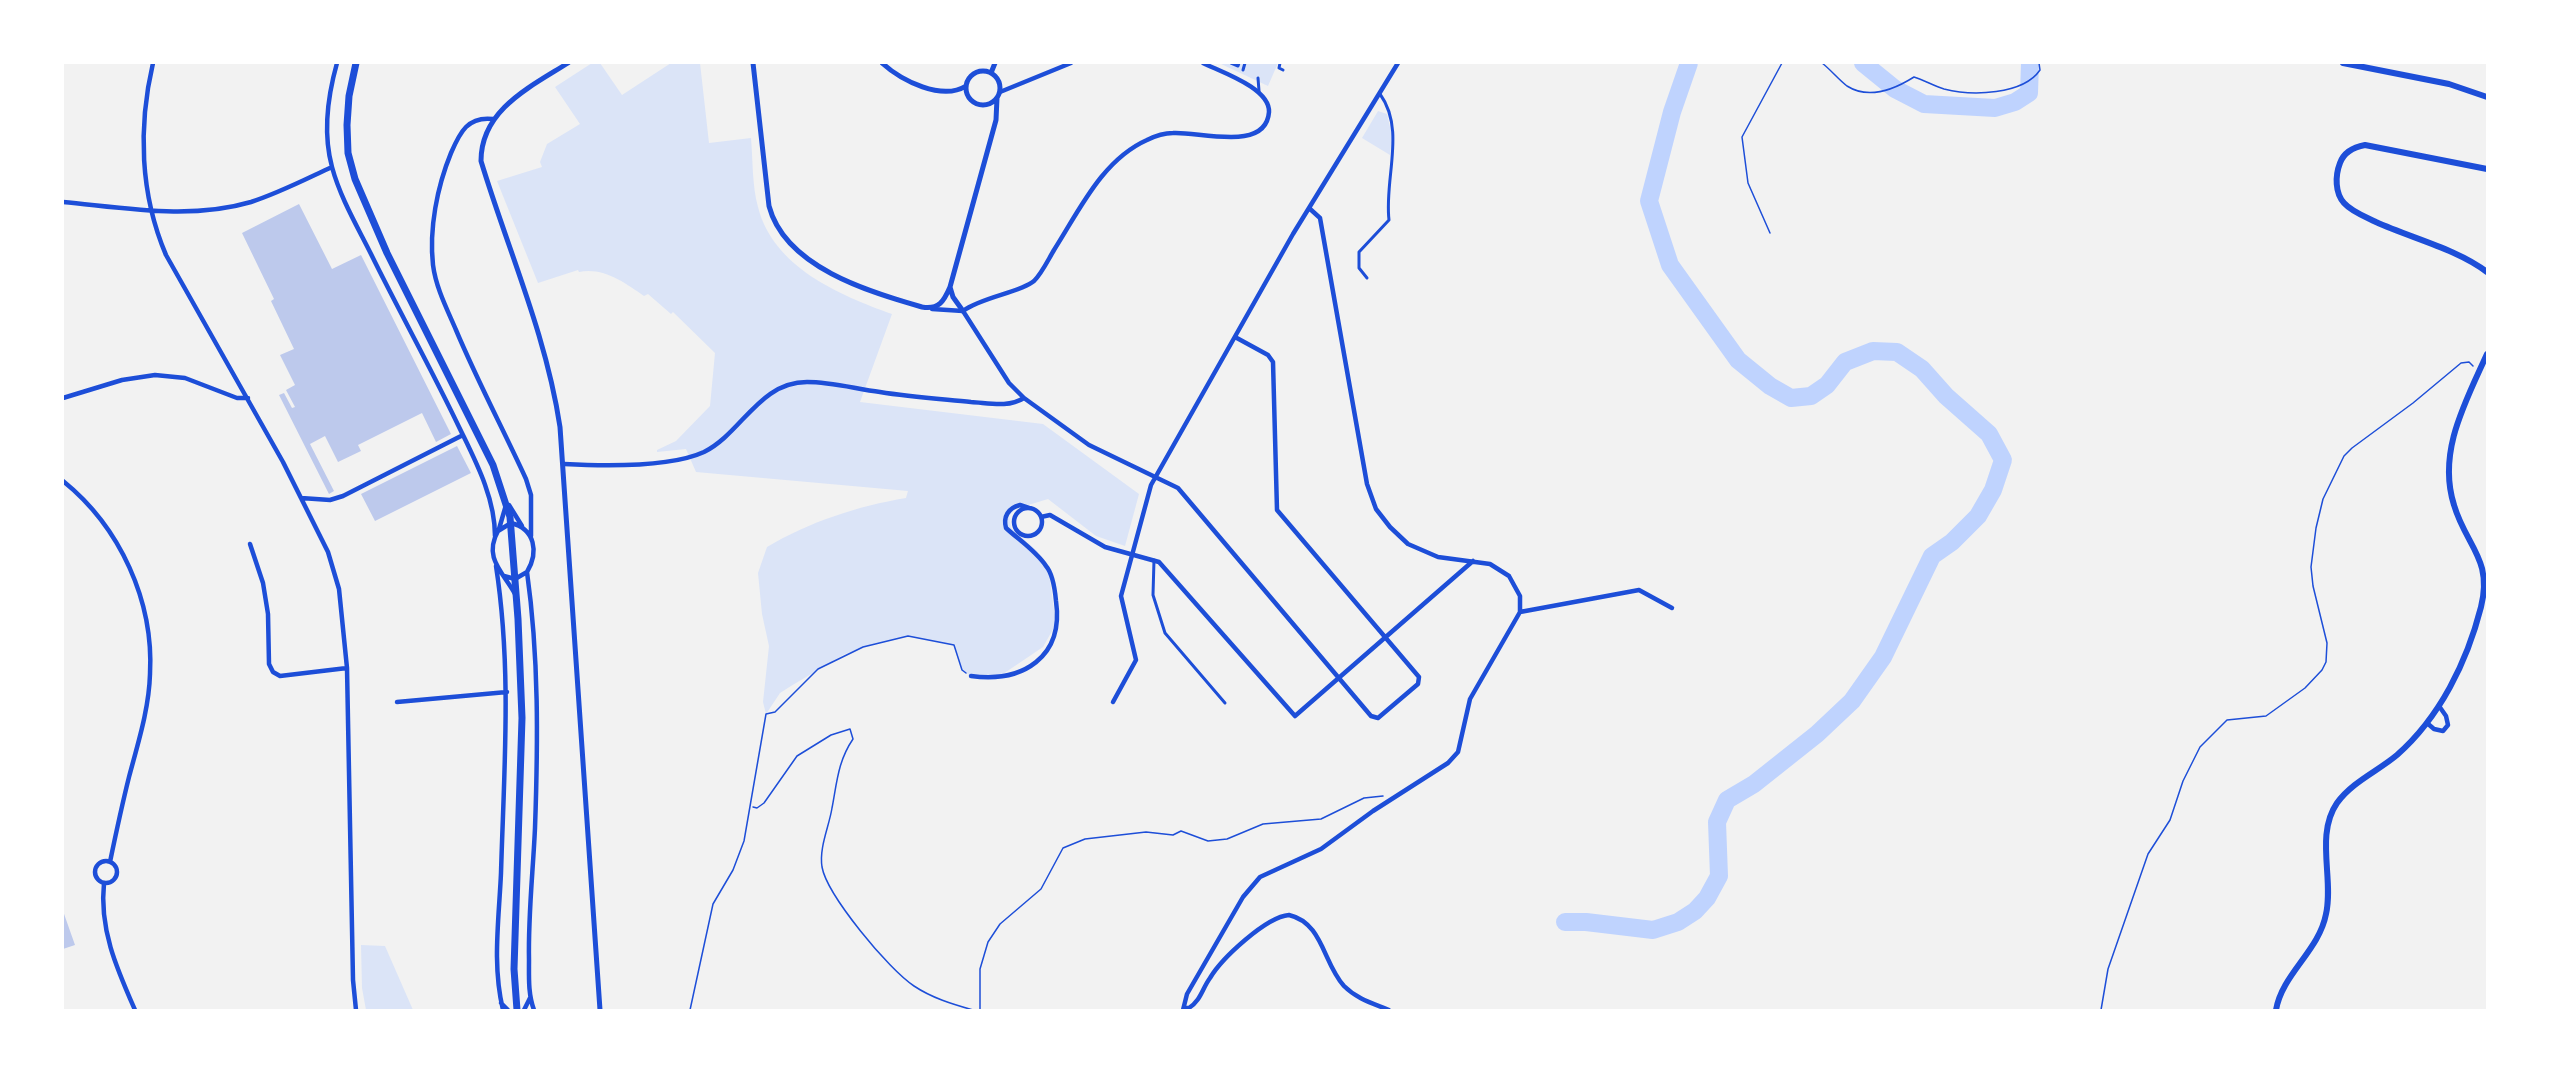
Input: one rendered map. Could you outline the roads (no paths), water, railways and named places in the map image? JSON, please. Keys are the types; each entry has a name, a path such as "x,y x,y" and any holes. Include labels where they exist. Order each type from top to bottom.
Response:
{"main road":[{"path":"356,63 349,96 347,125 348,153 355,179 387,253 493,465 507,503 511,523 522,710 514,959 517,1010"},
{"path":"2343,63 2449,84 2487,97"},
{"path":"2487,169 2365,145 2355,147 2341,160 2337,184 2339,196 2350,209 2487,272"},
{"path":"2276,1010 2287,984 2317,940 2324,925 2328,900 2327,835 2333,810 2344,795 2398,753 2427,723 2439,706 2466,653 2485,588 2482,565 2453,504 2448,469 2457,422 2487,354"}],"street":[{"path":"153,63 148,83 142,149 150,211 166,255 248,398 301,498 328,552 339,589 347,668 356,1010"},
{"path":"337,63 332,83 328,125 332,167 361,235 463,435 487,492 497,534"},
{"path":"567,63 509,103 493,119 484,141 481,161 542,339 554,389 564,464 600,1010"},
{"path":"753,63 767,192 772,216 786,238 812,262 858,286 932,309 963,311 972,305 1034,280 1092,189 1116,162 1144,141 1173,133 1230,137 1255,133 1267,122 1268,104 1259,91 1203,63"},
{"path":"882,63 897,75 934,89 951,92 966,86 976,73 991,73 999,81 996,120 950,287 942,302 932,309"},
{"path":"991,73 995,63"},
{"path":"966,86 969,97 977,103 990,104 998,95 1071,63"},
{"path":"1231,63 1238,66 1239,63"},
{"path":"1243,70 1245,63"},
{"path":"1280,63 1279,68 1283,70"},
{"path":"1113,702 1136,660 1121,596 1155,477 1309,208 1398,63"},
{"path":"1258,78 1259,91"},
{"path":"1367,278 1359,268 1359,252 1389,220 1388,186 1393,135 1385,100 1379,92"},
{"path":"493,119 481,118 472,122 455,144 449,158 434,222 433,265 440,292 464,350 526,479 531,495 533,558 519,584 516,598"},
{"path":"63,202 175,213 236,206 268,196 332,167"},
{"path":"1309,208 1320,218 1367,484 1372,501 1390,527 1408,544 1429,555 1490,564 1509,576 1520,596 1520,612 1470,699 1458,752 1448,763 1320,849 1260,877 1238,907 1187,994 1183,1009 1189,1008 1199,1000 1209,978 1234,951 1276,918 1289,915 1310,925 1330,966 1344,986 1361,999 1389,1010"},
{"path":"950,287 953,297 1009,383 1024,398 1089,445 1178,488 1338,678 1375,718 1418,684 1419,677 1277,510 1273,362 1268,355 1235,336"},
{"path":"63,397 122,380 155,375 185,378 237,399 248,398"},
{"path":"564,464 606,465 686,459 706,451 754,406 774,391 790,384 823,383 934,399 1010,405 1024,398"},
{"path":"301,498 330,500 343,496 463,435"},
{"path":"63,482 99,517 122,552 141,599 148,636 150,674 147,708 110,862"},
{"path":"507,503 531,536"},
{"path":"503,1010 497,970 497,935 507,692 502,610 492,549 507,503"},
{"path":"971,676 985,678 1014,676 1051,647 1058,630 1055,590 1047,567 1006,528 1005,518 1010,509 1020,505 1029,508 1037,512 1041,517 1042,524 1038,532 1029,536 1020,533 1014,525 1015,517 1021,510 1029,508"},
{"path":"1041,517 1050,515 1105,547 1160,562 1295,716 1473,561"},
{"path":"497,534 511,523 522,526"},
{"path":"250,544 263,583 268,614 269,664 273,672 280,676 347,668"},
{"path":"1154,561 1153,595 1165,633 1225,703"},
{"path":"496,566 516,598"},
{"path":"504,576 515,579 527,572"},
{"path":"527,572 533,611 538,722 529,950 530,998 534,1010"},
{"path":"1520,612 1639,590 1671,608"},
{"path":"397,702 507,692"},
{"path":"2427,723 2434,729 2442,731 2448,724 2439,706"},
{"path":"103,861 116,866 117,876 110,883 104,884 95,876 95,869 103,861"},
{"path":"104,884 102,912 107,937 135,1010"},
{"path":"524,1010 530,998"},
{"path":"501,1004 508,1010"}],"waterway":[{"path":"1565,922 1586,922 1653,930 1678,922 1695,911 1707,898 1719,876 1717,822 1727,800 1754,784 1817,734 1852,701 1883,657 1932,556 1952,542 1978,516 1993,490 2003,460 1989,434 1946,396 1922,369 1897,352 1873,351 1845,362 1827,385 1811,396 1791,398 1770,386 1738,360 1670,265 1649,201 1672,112 1689,63"},
{"path":"1863,63 1895,89 1924,104 1995,108 2015,102 2029,93 2030,63"}]}
